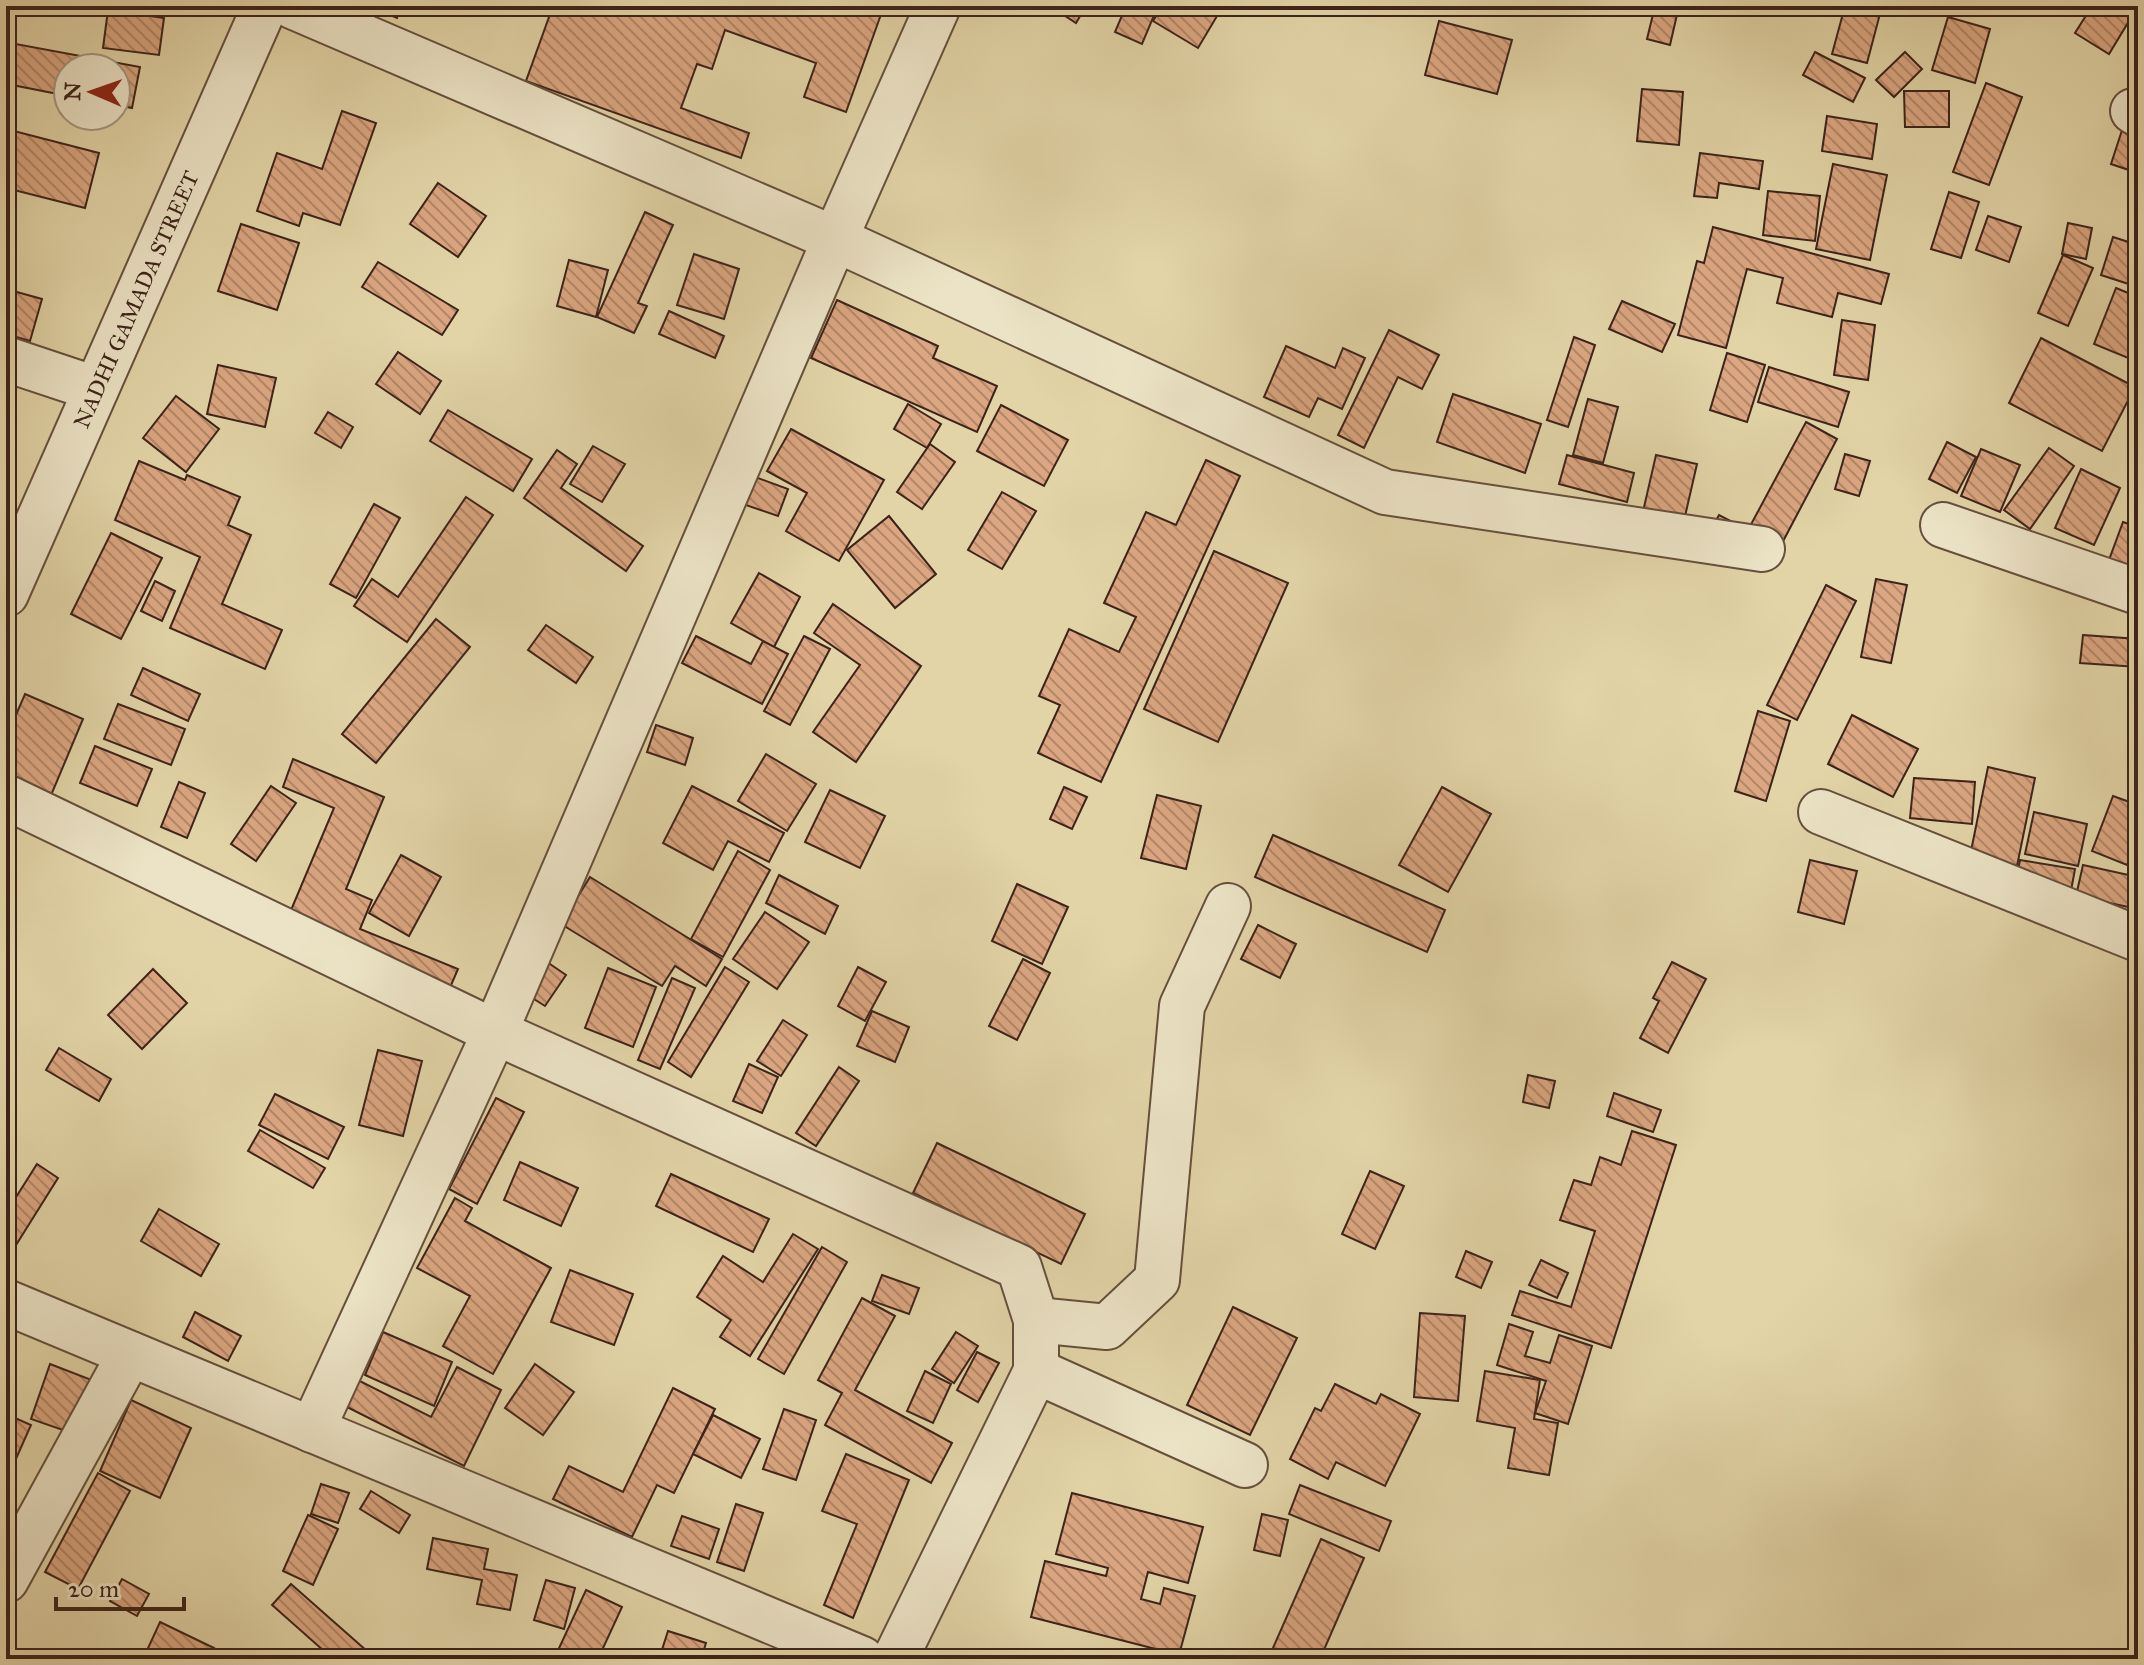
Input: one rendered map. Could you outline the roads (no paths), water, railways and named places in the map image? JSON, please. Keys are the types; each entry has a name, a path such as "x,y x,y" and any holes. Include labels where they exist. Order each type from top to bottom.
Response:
{"street":[{"name":"NADHI GAMADA STREET","path":"6,594 265,6"},
{"path":"292,6 835,239 1385,492 1762,549"},
{"path":"312,1430 495,1032 938,6"},
{"path":"6,359 96,389"},
{"path":"1943,525 2138,592"},
{"path":"6,797 495,1032 1019,1267 1036,1320 1036,1371 895,1659"},
{"path":"1821,812 2138,939"},
{"path":"1036,1320 1107,1327 1157,1280 1182,1006 1228,906"},
{"path":"6,1302 862,1659"},
{"path":"6,1580 130,1354"},
{"path":"1036,1371 1245,1465"}]}
